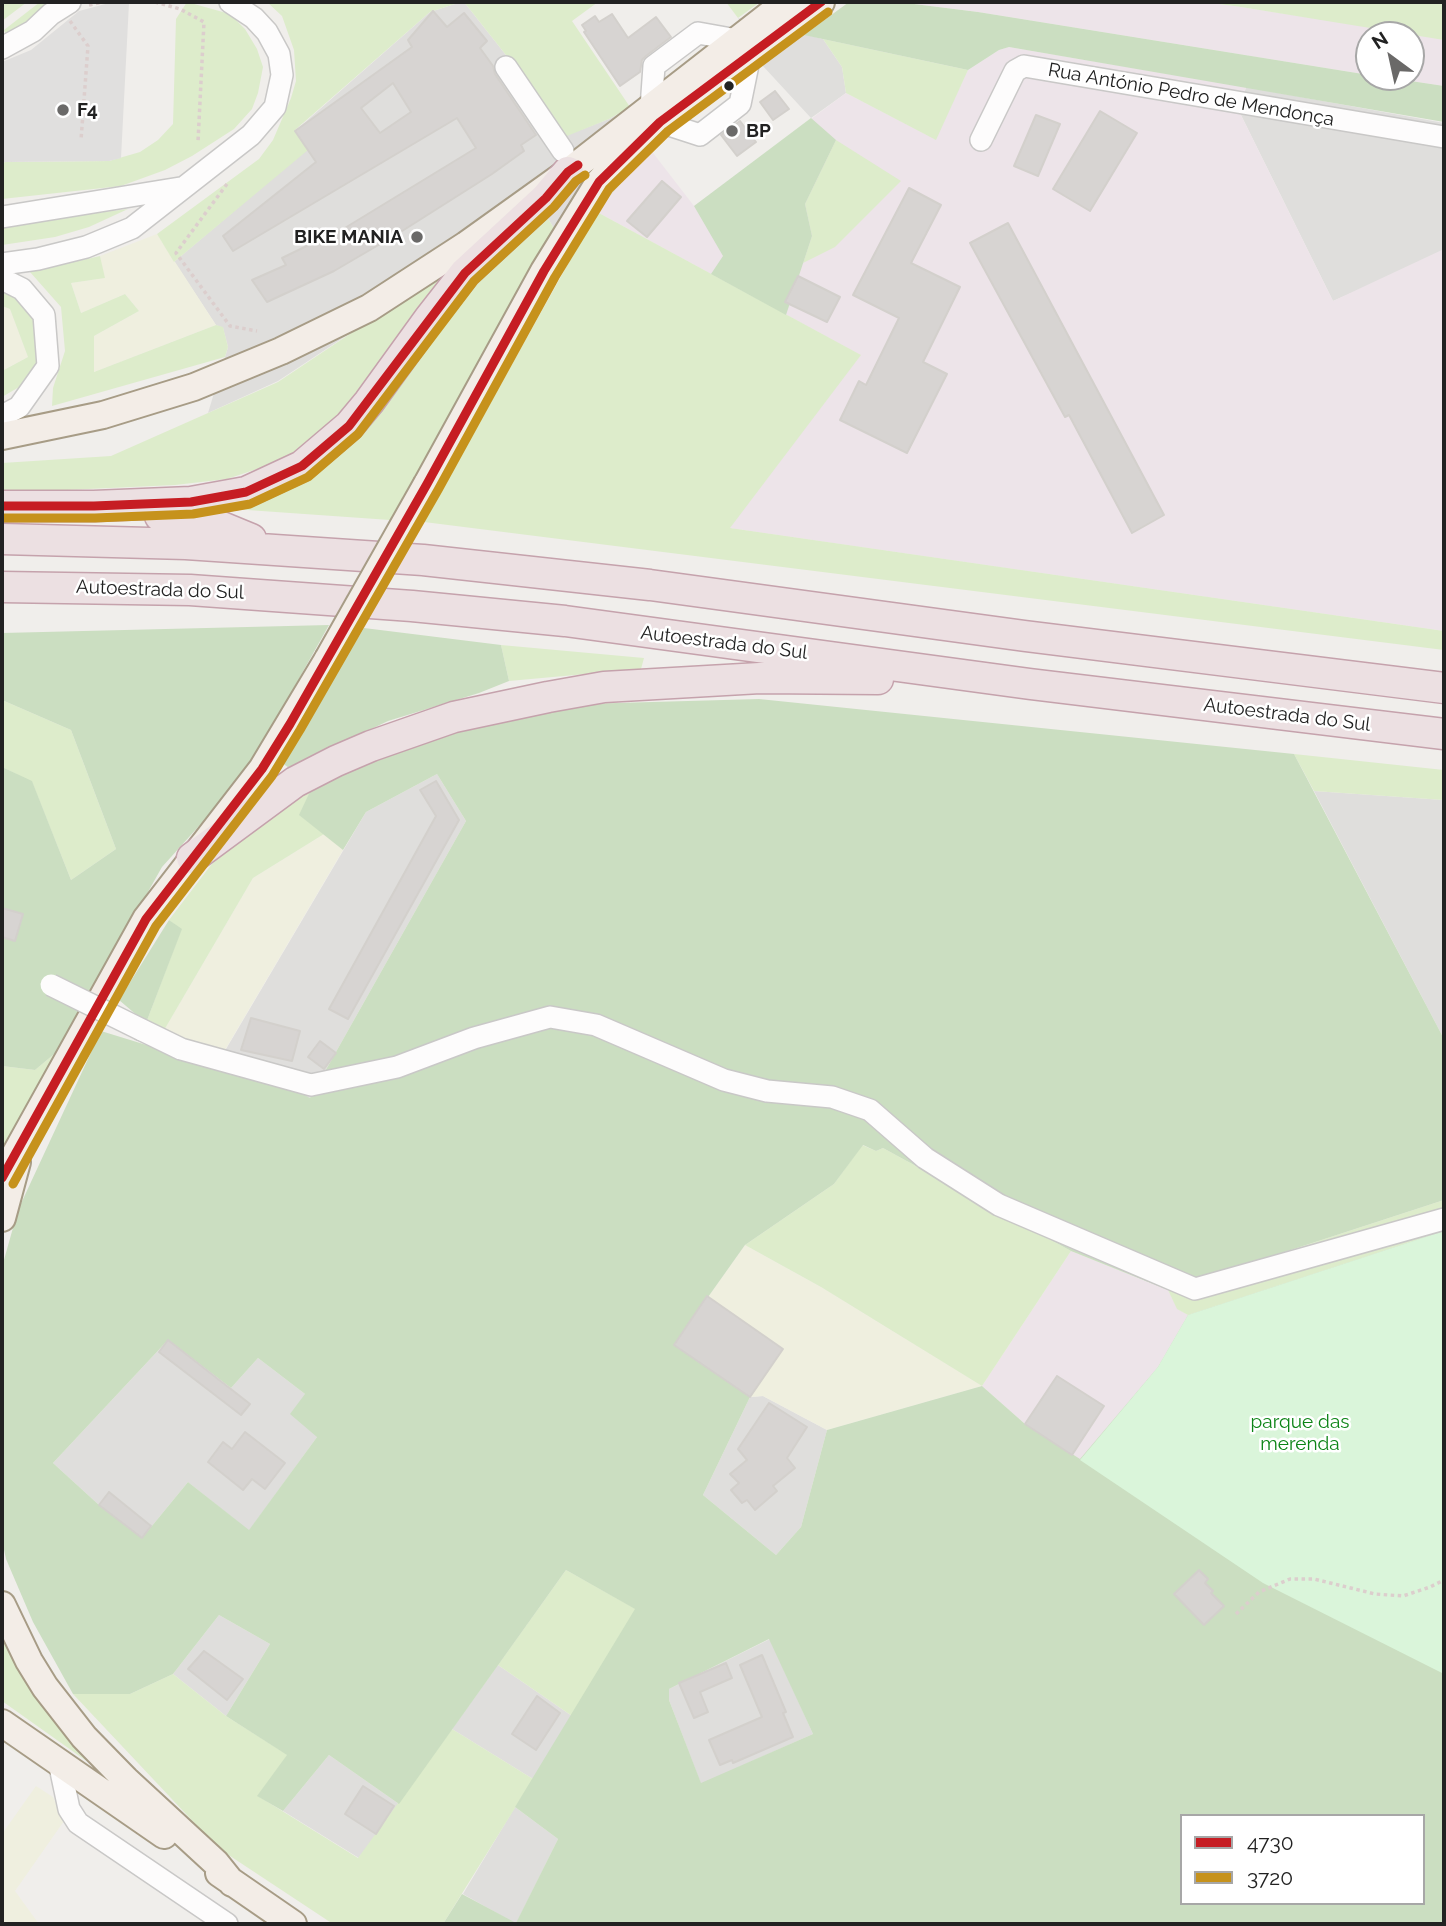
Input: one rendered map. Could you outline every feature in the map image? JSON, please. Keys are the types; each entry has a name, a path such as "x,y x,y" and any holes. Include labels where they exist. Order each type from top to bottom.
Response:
{"highway":[{"path":"2,506 94,506 222,498 246,492 302,466 349,426 465,273 547,198 566,162"},
{"path":"94,506 217,525 276,549"},
{"path":"2,539 134,541 423,561 650,585 1026,636 1444,688"},
{"name":"Autoestrada do Sul","path":"2,587 190,590 412,606 565,621 1030,684 1444,734"},
{"path":"192,859 295,782 336,761 423,727 494,708 604,687 706,680 803,677 1030,684"}],"main road":[{"path":"2,436 82,420 194,387 281,351 369,307 406,285 566,162 655,115 748,39 786,2"},
{"path":"748,39 783,29 821,2"},
{"path":"2,1178 146,919 262,768 328,659 506,337 599,182 655,115"},
{"path":"2,1218 23,1138"},
{"path":"2,1605 29,1661 77,1728 125,1780 216,1863 232,1883"},
{"path":"2,1723 293,1924"}],"street":[{"path":"2,264 38,259 86,247 132,228 251,135 275,107 282,75 279,54 267,32 254,18 230,2"},
{"path":"2,48 69,9"},
{"path":"655,115 654,66 698,33 748,39"},
{"path":"506,66 566,162"},
{"name":"Rua António Pedro de Mendonça","path":"981,139 1014,71 1024,66 1444,137"},
{"path":"2,217 182,188"},
{"path":"2,279 22,289 44,315 48,366 19,407 2,416"},
{"path":"51,985 181,1049 310,1085 397,1067 474,1038 550,1017 596,1025 724,1080 766,1091 832,1097 870,1110 925,1158 999,1205 1195,1289 1444,1219"},
{"path":"59,1762 69,1809 78,1823 227,1924"}],"path":[{"path":"155,2 180,9 204,22 198,142"},
{"path":"69,9 88,46 82,139"},
{"path":"227,184 176,253 230,326 257,331"},
{"path":"1236,1615 1259,1592 1290,1579 1314,1579 1375,1594 1403,1596 1444,1580"}],"shaded area":[{"name":"F4","path":"113,2 129,3 121,158 109,161 2,164 2,62 31,50 79,11"},
{"path":"464,2 513,64 562,137 609,119 630,107 650,149 597,212 584,237 555,230 544,212 414,291 278,381 208,413 228,347 223,328 216,325 174,262 307,149 295,131 430,12"},
{"path":"898,2 1205,2 1355,25 1355,73 978,12"},
{"path":"738,18 823,39 842,67 846,93 811,118 762,65"},
{"path":"1425,35 1444,38 1444,86 1425,83"},
{"path":"1009,47 1246,87 1239,111 1333,301 1444,249 1444,631 729,528 860,355 597,212 650,149 694,206 846,93 935,139 968,70 999,50"},
{"path":"1246,87 1444,123 1444,253 1333,301 1239,111"},
{"path":"437,774 466,821 310,1098 216,1066 366,812"},
{"path":"1314,791 1444,800 1444,1039"},
{"path":"1071,1251 1168,1290 1177,1308 1188,1315 1158,1367 1080,1460 1025,1424 982,1386"},
{"path":"168,1340 231,1388 258,1358 305,1394 317,1437 249,1531 188,1482 142,1538 99,1505 53,1463"},
{"path":"763,1396 827,1430 801,1527 776,1555 703,1495 750,1397"},
{"path":"219,1615 270,1644 226,1716 173,1674"},
{"path":"770,1639 813,1734 701,1784 669,1700 669,1689"},
{"path":"498,1665 572,1716 533,1779 452,1729"},
{"path":"329,1755 399,1804 359,1858 283,1811"},
{"path":"515,1807 558,1839 516,1924 463,1894"}],"green space":[{"path":"2,2 27,2 2,21"},
{"path":"40,2 54,2 7,38 4,30"},
{"path":"187,2 230,14 245,29 257,49 263,67 258,93 252,109 234,129 165,170 121,186 2,199 2,164 5,162 109,161 140,152 158,140 173,124 176,19"},
{"path":"267,2 461,2 430,12 295,130 308,150 174,262 157,234 259,159 273,140 291,98 296,81 294,50 282,16"},
{"path":"464,2 598,2 572,21 630,107 609,119 562,138 513,64"},
{"path":"726,2 760,2 738,18"},
{"path":"849,2 898,2 978,12 1355,73 1355,91 1425,91 1425,83 1444,86 1444,122 1009,47 999,50 968,70 804,35"},
{"path":"1205,2 1444,2 1444,40 1425,37 1425,21 1355,21 1355,26"},
{"path":"823,39 968,70 936,140 846,93 842,67"},
{"path":"811,118 836,140 805,204 812,236 786,315 711,274 723,256 694,206"},
{"path":"836,140 901,181 835,247 803,263 812,236 805,204"},
{"path":"128,209 89,227 55,237 2,245 2,225"},
{"path":"544,212 555,230 390,520 233,509 292,485 475,271"},
{"path":"597,212 861,355 730,528 1444,631 1444,650 424,522"},
{"path":"157,234 216,325 94,372 94,336 139,311 125,294 81,313 71,283 104,278 100,256"},
{"path":"462,254 365,389 313,443 275,463 227,479 175,485 2,493 2,463 111,456 278,382 414,291"},
{"path":"100,256 105,278 71,283 81,313 125,294 139,311 94,336 94,372 216,325 223,327 228,347 225,357 52,406 53,388 65,351 61,307 30,272"},
{"path":"2,287 15,293 35,320 38,364 26,383 2,397 2,371 28,357 10,309 2,306"},
{"path":"2,306 10,309 28,357 2,371"},
{"path":"329,625 245,775 162,867 59,1050 35,1070 2,1066 2,767 32,781 71,880 116,849 71,730 2,700 2,633"},
{"path":"364,628 501,645 509,681 388,721 289,768 281,762"},
{"path":"501,645 644,658 641,669 509,681"},
{"path":"759,699 1294,754 1444,1039 1444,1200 1168,1290 1071,1251 883,1148 876,1151 863,1145 834,1184 745,1245 674,1345 750,1397 703,1495 776,1555 801,1527 827,1430 982,1386 1025,1424 1080,1459 1158,1367 1188,1315 1444,1231 1444,1924 443,1924 462,1894 516,1923 558,1839 515,1807 635,1609 566,1570 399,1804 329,1755 283,1811 257,1796 287,1755 226,1716 270,1644 219,1615 173,1674 130,1694 73,1694 33,1622 6,1559 2,1540 2,1267 18,1210 101,1031 299,1092 310,1098 466,821 437,774 366,812 343,850 299,815 313,785 447,730 581,704","holes":["168,1340 231,1388 258,1358 305,1394 290,1414 317,1437 249,1530 188,1482 142,1538 99,1505 53,1463","769,1639 813,1734 701,1783 669,1700 669,1689"]},
{"path":"2,700 71,730 116,849 71,880 32,782 2,767"},
{"path":"1294,754 1444,770 1444,800 1314,791"},
{"path":"313,785 300,815 324,834 253,878 163,1032 146,1023 181,930 169,920 221,852"},
{"path":"324,834 343,850 222,1055 163,1032 253,878"},
{"path":"169,920 182,929 146,1023 119,1000"},
{"path":"59,1050 2,1156 2,1066 35,1070"},
{"path":"862,1145 876,1151 883,1148 1071,1251 982,1386 821,1287 745,1245 834,1184"},
{"path":"1444,1200 1444,1231 1188,1315 1177,1309 1168,1290"},
{"name":"parque das merenda","path":"1444,1231 1444,1674 1263,1583 1080,1460 1158,1367 1188,1315"},
{"path":"745,1245 821,1287 982,1386 827,1430 763,1396 750,1397 674,1345"},
{"path":"566,1570 636,1609 572,1716 498,1665"},
{"path":"2,1621 102,1772 2,1701"},
{"path":"173,1674 226,1716 288,1755 258,1796 358,1858 452,1729 533,1779 443,1924 333,1924 218,1848 73,1694 130,1694"},
{"path":"36,1786 53,1797 64,1821 15,1891 39,1924 2,1924 2,1834"}],"building":[{"path":"433,11 447,27 464,13 487,41 480,48 536,135 521,145 524,151 492,174 399,233 334,271 267,302 252,280 286,265 282,258 315,242 317,245 476,148 457,118 233,251 223,236 316,162 295,131 412,47 408,40","holes":["393,83 411,112 380,133 361,108"]},
{"path":"612,14 628,38 656,17 671,37 642,60 640,72 620,86 582,25 595,16 599,22"},
{"path":"775,91 789,109 773,120 760,102"},
{"path":"1100,111 1137,133 1090,211 1053,189"},
{"path":"1036,115 1060,124 1038,176 1014,166"},
{"path":"740,121 756,142 737,156 721,135"},
{"path":"662,181 681,197 647,237 627,221"},
{"path":"909,188 941,205 911,263 960,287 923,362 947,374 907,453 840,420 859,381 866,385 899,318 853,295"},
{"path":"1008,223 1164,515 1132,533 1069,415 1065,417 970,243"},
{"path":"798,276 840,297 827,322 785,302"},
{"path":"436,781 459,820 348,1019 329,1009 436,816 420,790"},
{"path":"2,908 23,914 15,941 2,937"},
{"path":"251,1018 300,1031 292,1061 241,1050"},
{"path":"320,1041 336,1053 324,1069 308,1057"},
{"path":"707,1296 783,1349 750,1397 674,1345"},
{"path":"168,1340 250,1404 241,1415 159,1352"},
{"path":"1057,1376 1104,1406 1072,1455 1025,1424"},
{"path":"769,1403 807,1427 787,1458 795,1468 773,1486 777,1491 755,1510 747,1500 742,1503 731,1490 739,1483 730,1474 747,1460 738,1449"},
{"path":"245,1432 285,1463 265,1489 252,1479 243,1490 208,1462 223,1442 232,1449"},
{"path":"109,1492 151,1526 142,1538 99,1505"},
{"path":"1199,1570 1208,1579 1205,1583 1213,1591 1211,1593 1224,1606 1204,1625 1174,1594"},
{"path":"204,1651 243,1679 227,1700 188,1669"},
{"path":"762,1655 786,1712 783,1713 793,1737 733,1763 732,1760 720,1765 709,1740 762,1717 740,1665"},
{"path":"726,1663 732,1678 700,1692 708,1712 694,1718 679,1683"},
{"path":"537,1696 560,1713 536,1750 512,1734"},
{"path":"363,1786 394,1806 376,1834 345,1814"}],"transit line":[{"name":"4730","path":"2,1178 146,919 262,769 290,724 427,484 544,271 599,182 660,122 821,2"},
{"name":"3720","path":"13,1184 156,926 272,776 300,730 438,490 555,277 609,189 668,131 828,12"},
{"name":"4730","path":"2,506 191,502 246,492 302,466 349,426 465,273 578,165"},
{"name":"3720","path":"2,518 193,514 250,504 308,477 358,434 474,281 585,175"}],"place":[{"name":"F4","path":"63,110"},
{"name":"BP","path":"732,131"},
{"name":"BIKE MANIA","path":"417,237"}]}
